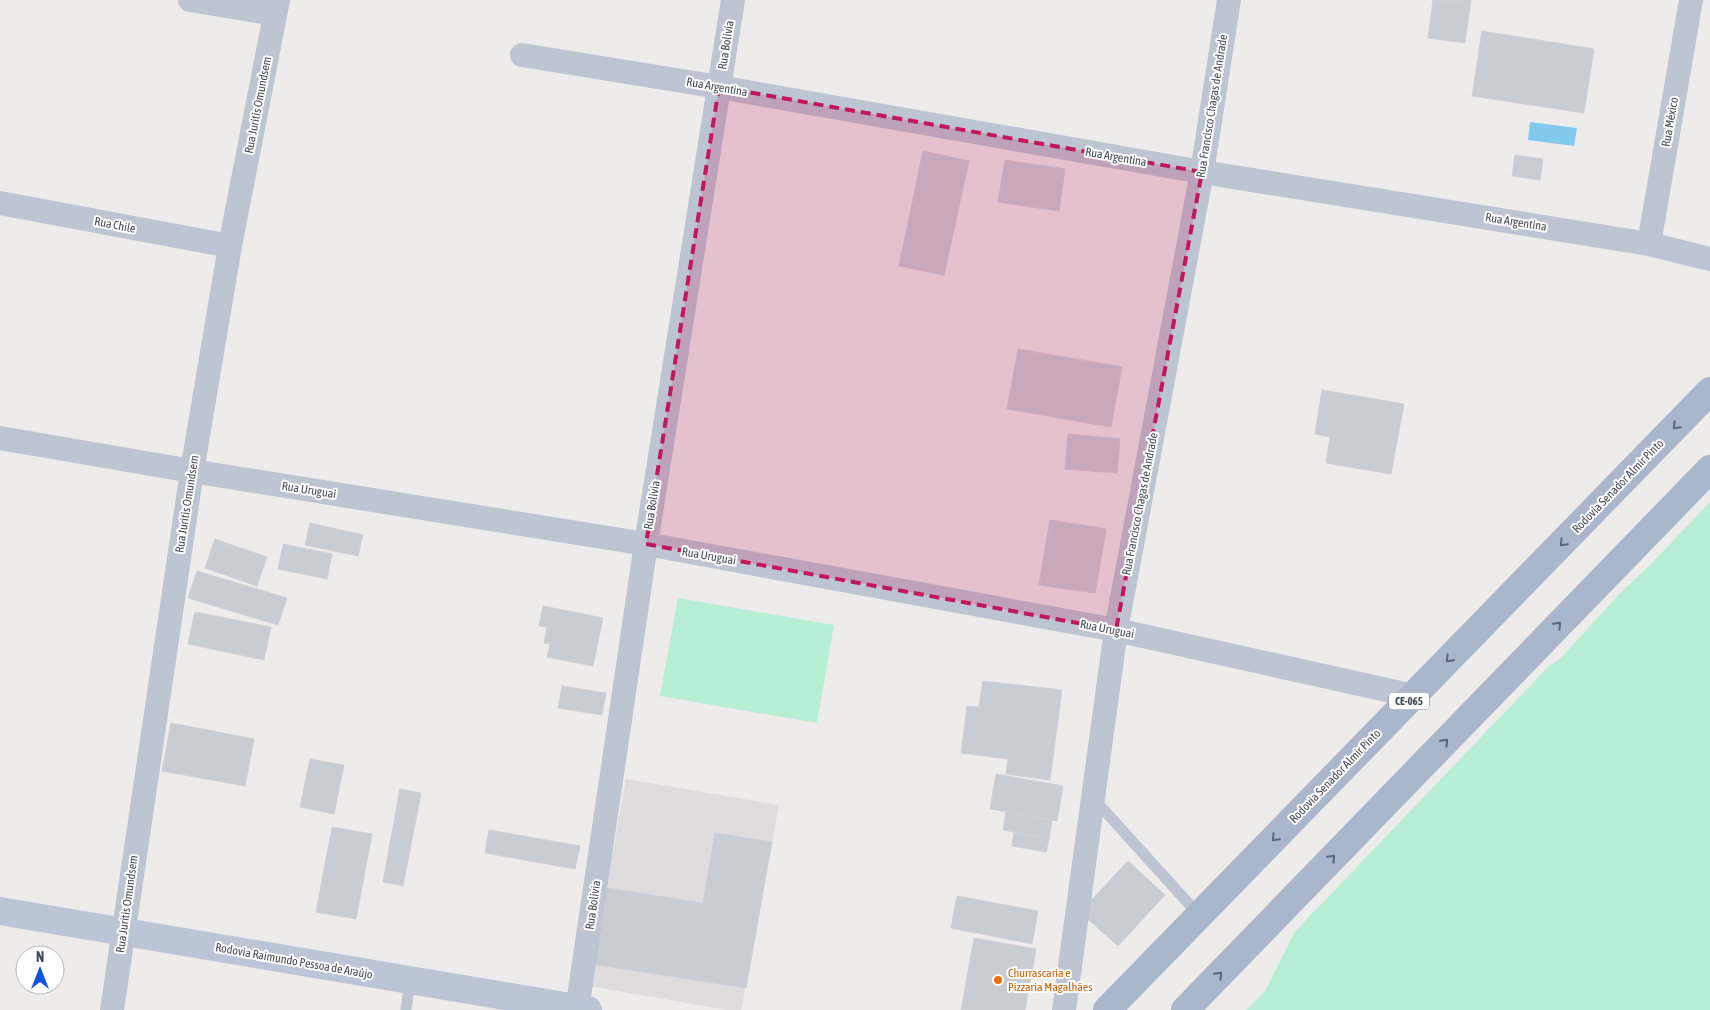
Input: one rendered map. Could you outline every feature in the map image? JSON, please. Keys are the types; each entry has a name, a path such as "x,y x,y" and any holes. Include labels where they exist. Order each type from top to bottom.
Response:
{"main road":[{"name":"Rodovia Senador Almir Pinto","path":"1107,1010 1710,392"},
{"path":"1185,1010 1710,469"},
{"name":"Rodovia Raimundo Pessoa de Araújo","path":"0,911 581,1009"}],"street":[{"path":"190,0 277,7"},
{"name":"Rua Bolívia","path":"581,1009 646,544 733,0"},
{"name":"Rua Francisco Chagas de Andrade","path":"1064,1010 1116,630 1202,172 1229,0"},
{"name":"Rua México","path":"1649,244 1691,0"},
{"name":"Rua Juritis Omundsem","path":"112,1010 192,471 230,246 277,7"},
{"name":"Rua Argentina","path":"522,55 719,86 1202,172 1649,244 1710,259"},
{"name":"Rua Chile","path":"0,203 230,246"},
{"name":"Rua Uruguai","path":"0,438 646,544 1116,630 1414,696"}],"lane":[{"path":"1093,797 1200,915"},
{"path":"406,1010 410,980"}],"highlighted area":[{"path":"719,87 1202,172 1116,630 646,544"}],"shaded area":[{"path":"626,779 779,805 741,1010 727,1010 589,986"}],"green space":[{"path":"1710,502 1710,1010 1246,1010 1265,991 1294,933 1549,666 1560,659 1621,592 1648,567"},
{"path":"678,598 834,625 817,723 660,696"}],"water":[{"path":"1530,122 1577,128 1574,146 1528,140"}],"building":[{"path":"1433,0 1471,0 1465,43 1428,38"},
{"path":"1482,31 1594,49 1584,113 1472,96"},
{"path":"923,151 969,161 944,275 899,266"},
{"path":"1515,155 1543,159 1540,180 1512,176"},
{"path":"1005,160 1065,169 1059,211 998,202"},
{"path":"1018,349 1122,367 1111,427 1007,409"},
{"path":"1322,390 1404,404 1391,474 1326,463 1330,437 1315,434"},
{"path":"1068,434 1120,439 1117,473 1065,469"},
{"path":"1050,520 1106,529 1095,593 1039,585"},
{"path":"310,523 363,535 358,556 305,545"},
{"path":"215,539 267,557 257,586 205,568"},
{"path":"283,544 332,554 327,579 278,569"},
{"path":"197,571 287,598 278,625 188,598"},
{"path":"543,606 603,618 593,666 547,657 550,644 544,643 547,627 539,626"},
{"path":"195,612 271,627 264,660 188,644"},
{"path":"983,681 1062,690 1050,780 1006,774 1008,759 961,753 967,706 979,707"},
{"path":"562,686 606,693 602,715 558,708"},
{"path":"171,723 254,739 245,786 162,771"},
{"path":"310,759 344,765 334,814 300,807"},
{"path":"996,774 1063,786 1057,821 990,809"},
{"path":"400,789 421,793 403,886 383,882"},
{"path":"1006,812 1052,820 1049,839 1003,830"},
{"path":"332,827 372,834 356,919 316,912"},
{"path":"489,830 580,846 575,869 485,853"},
{"path":"715,833 772,842 746,988 593,964 607,888 703,903"},
{"path":"1014,833 1049,839 1046,852 1012,846"},
{"path":"1128,861 1165,895 1118,946 1080,912"},
{"path":"957,896 1038,911 1032,944 951,928"},
{"name":"Churrascaria e Pizzaria Magalhães","path":"974,938 1036,949 1025,1010 961,1010"}],"place":[{"name":"Churrascaria e Pizzaria Magalhães","path":"998,980"}]}
